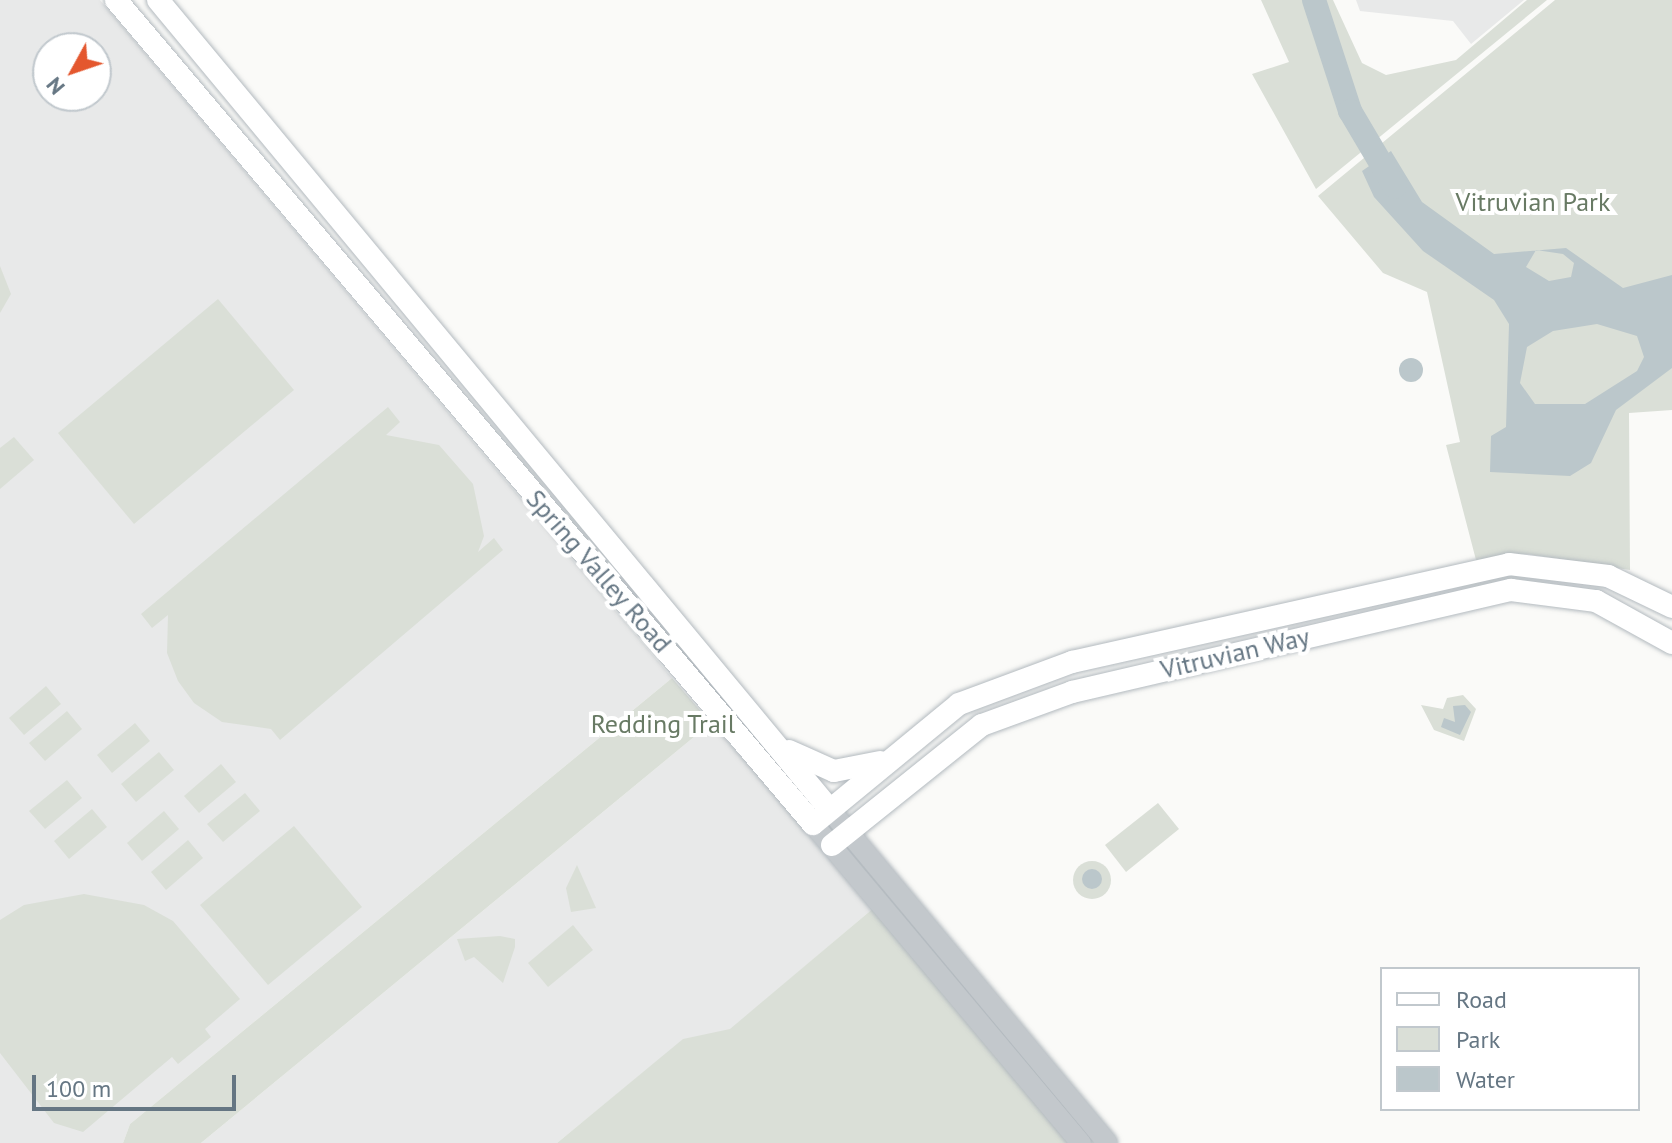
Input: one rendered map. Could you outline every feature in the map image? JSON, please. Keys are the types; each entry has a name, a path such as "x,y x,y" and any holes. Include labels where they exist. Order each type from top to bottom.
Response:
{"main road":[{"name":"Spring Valley Road","path":"116,0 664,646 822,817"},
{"name":"Spring Valley Road","path":"158,0 683,630 770,738 822,817"},
{"path":"1509,564 1511,590"},
{"name":"Vitruvian Way","path":"822,817 892,757 974,696 1072,662 1509,564 1608,576 1672,607"},
{"name":"Vitruvian Way","path":"840,838 982,725 1019,706 1239,653 1511,590 1596,601 1672,643"},
{"path":"1233,625 1239,653"},
{"path":"664,646 683,630"},
{"path":"1019,706 1068,679 1072,662"},
{"path":"770,738 834,771 892,757"}],"street":[{"name":"Spring Valley Road","path":"822,817 1107,1143"},
{"name":"Spring Valley Road","path":"840,838 1081,1143"}],"shaded area":[{"path":"0,0 100,0 672,678 130,1124 123,1143 0,1143"},
{"path":"1356,0 1524,0 1471,44 1453,21 1360,11"},
{"path":"711,723 876,906 730,1030 683,1040 557,1143 201,1143"}],"green space":[{"path":"1261,0 1333,0 1362,63 1386,75 1456,60 1527,0 1547,0 1316,189 1252,74 1289,62"},
{"name":"Vitruvian Park","path":"1555,0 1672,0 1672,410 1629,413 1630,570 1527,554 1476,560 1446,445 1460,442 1427,292 1383,273 1318,196"},
{"path":"0,266 11,294 0,313"},
{"path":"218,299 294,390 134,524 58,433"},
{"path":"388,407 400,422 386,435 439,445 473,484 484,536 478,552 494,538 503,550 280,740 271,729 222,722 194,703 178,681 167,653 168,615 152,628 141,614"},
{"path":"14,437 34,460 0,489 0,448"},
{"name":"Redding Trail","path":"672,678 711,723 201,1143 123,1143 130,1124"},
{"path":"46,686 61,704 24,735 9,718"},
{"path":"1463,695 1476,709 1464,741 1434,730 1421,705 1443,709 1447,698"},
{"path":"67,711 82,729 45,761 29,743"},
{"path":"135,723 150,741 112,773 97,755"},
{"path":"159,752 174,770 136,802 121,784"},
{"path":"221,764 236,782 199,813 184,796"},
{"path":"67,780 82,798 45,829 29,811"},
{"path":"245,793 260,811 223,842 207,824"},
{"path":"1158,803 1179,829 1126,872 1105,845"},
{"path":"92,809 107,827 69,859 54,841"},
{"path":"164,811 179,829 142,861 127,843"},
{"path":"294,826 362,907 268,985 200,905"},
{"path":"188,840 203,858 166,890 151,872"},
{"path":"1092,861 1105,867 1111,880 1105,893 1092,899 1079,893 1073,880 1079,867"},
{"path":"577,865 596,908 571,912 566,888"},
{"path":"84,894 144,905 173,921 240,999 205,1029 211,1037 178,1064 172,1057 83,1132 54,1123 0,1053 0,920 24,905"},
{"path":"876,906 1072,1143 557,1143 683,1039 730,1029"},
{"path":"573,925 593,950 548,987 528,963"},
{"path":"500,936 515,939 503,983 474,957 465,961 457,939"}],"water":[{"path":"1391,151 1422,202 1494,254 1536,251 1526,267 1549,281 1571,277 1574,263 1563,254 1538,250 1566,248 1623,288 1672,275 1672,368 1616,410 1591,463 1570,476 1490,472 1491,436 1506,427 1509,324 1494,300 1423,251 1374,197 1362,171","holes":["1597,324 1637,336 1644,357 1637,371 1585,404 1535,404 1520,383 1527,347 1553,331"]},
{"path":"1411,358 1420,361 1423,370 1420,379 1411,382 1402,379 1399,370 1402,361"},
{"path":"1465,705 1471,712 1460,735 1441,727 1444,718 1455,722 1453,706"},
{"path":"1092,869 1099,872 1102,879 1099,886 1092,889 1085,886 1082,879 1085,872"}],"waterway":[{"path":"1314,0 1350,111 1395,187"}]}
